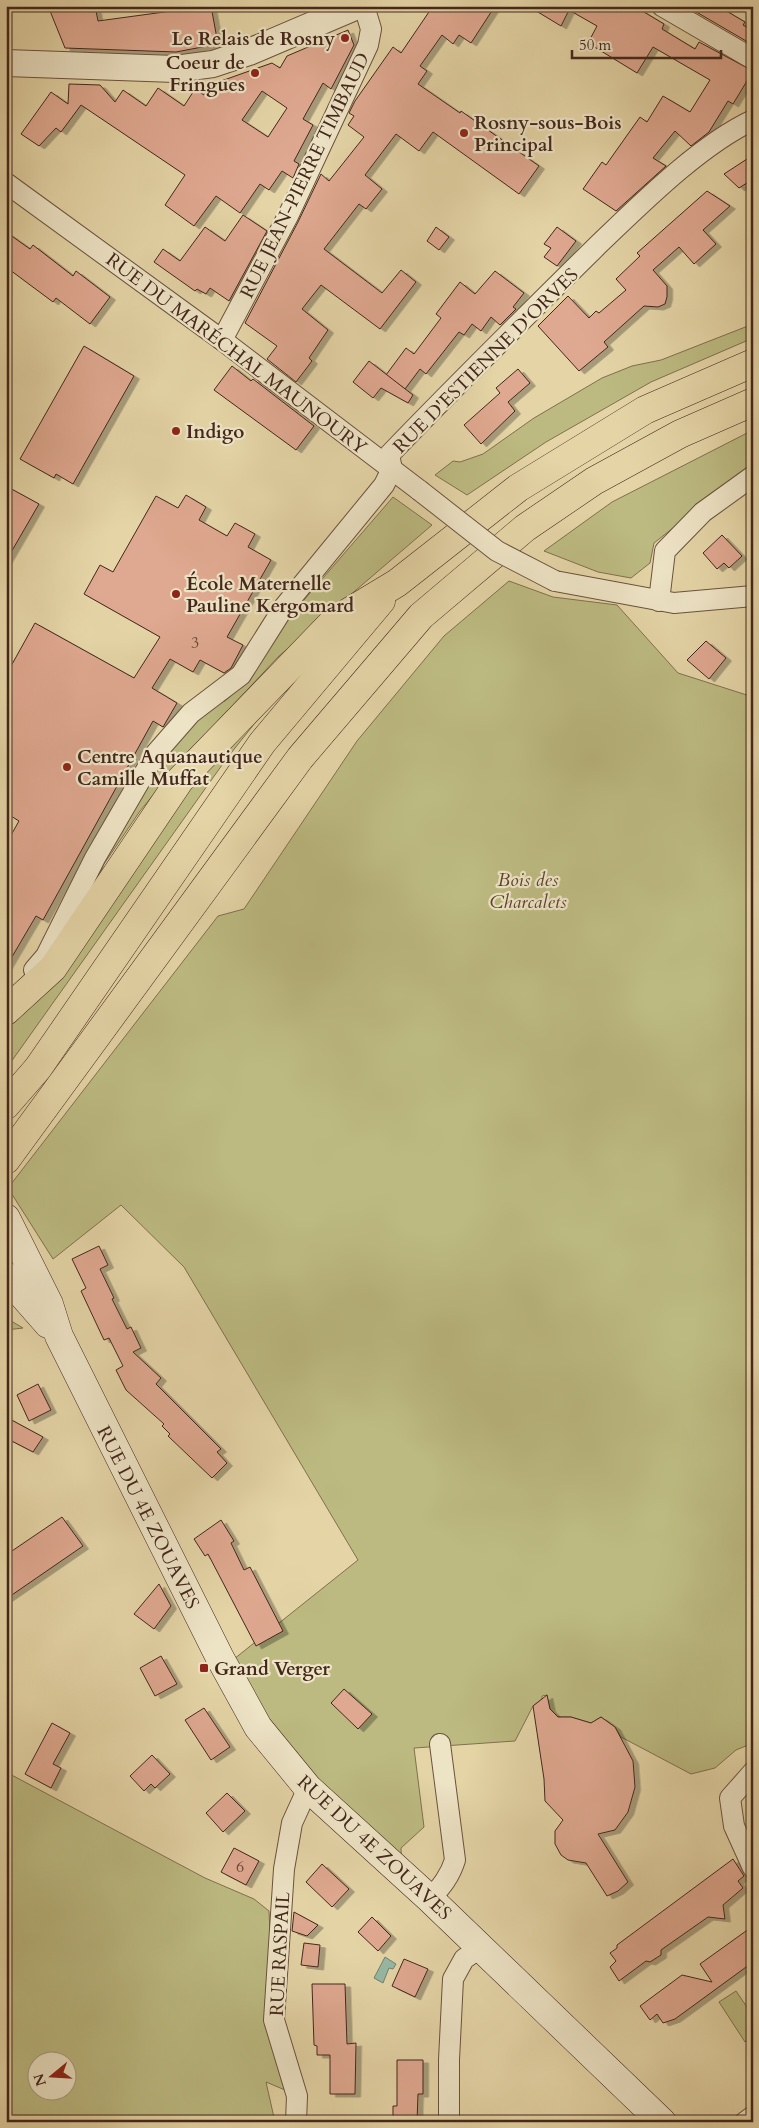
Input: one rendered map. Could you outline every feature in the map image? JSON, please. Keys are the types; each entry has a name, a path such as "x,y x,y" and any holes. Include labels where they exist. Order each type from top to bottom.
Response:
{"highway":[{"path":"6,1011 53,968 180,780 334,620 397,583 518,488 645,410 753,364"},
{"path":"6,1160 300,758 421,616 525,528 594,480 680,434 753,402"},
{"path":"6,1105 38,1068 262,743 397,583"}],"main road":[{"name":"RUE DU 4E ZOUAVES","path":"10,1226 13,1274 49,1304 59,1336 224,1667 258,1727 308,1788 481,1947 662,2122"}],"street":[{"path":"6,63 175,69 213,64 250,52 357,6"},
{"name":"RUE JEAN-PIERRE TIMBAUD","path":"222,340 288,216 368,45 371,29 364,6"},
{"path":"662,6 753,59"},
{"name":"RUE D'ESTIENNE D'ORVES","path":"6,1001 46,956 95,858 156,753 191,713 241,675 284,607 384,486 392,469 389,455 538,304 625,220 710,145 735,128 753,120"},
{"name":"RUE DU MARÉCHAL MAUNOURY","path":"6,182 222,340 497,551 555,580 659,601 674,603 753,596"},
{"path":"659,601 665,551 703,512 753,476"},
{"path":"430,1899 445,1882 455,1860 440,1744"},
{"path":"753,1772 730,1798 734,1826 753,1868"},
{"name":"RUE RASPAIL","path":"296,2122 297,2096 274,2020 284,1869 292,1823 308,1788"},
{"path":"449,2122 449,2060 453,1978 464,1959 481,1947"},
{"path":"745,2122 753,2116"}],"green space":[{"path":"753,324 753,338 651,382 546,442 467,495 435,475 453,461 460,462 483,454 534,418 602,378 632,366 661,360"},
{"path":"753,430 753,465 654,543 650,563 631,578 598,572 544,551 612,502"},
{"path":"393,497 432,525 279,656 187,754 140,811 104,864 81,918 101,859 160,762 207,707 225,701 252,677 285,622"},
{"name":"Bois des Charcalets","path":"509,581 553,597 617,605 678,673 753,697 753,1743 736,1750 715,1768 691,1774 621,1737 615,1727 601,1717 591,1723 571,1717 558,1717 550,1709 547,1695 542,1696 542,1699 533,1706 515,1741 414,1748 424,1827 401,1848 402,1874 308,1788 224,1667 358,1560 184,1267 121,1205 53,1259 8,1188 218,916 244,909 357,741 444,636"},
{"path":"259,718 227,758 6,1069 6,1022 189,783"},
{"path":"6,1318 23,1328 6,1330"},
{"path":"6,1772 205,1878 254,1899 269,1911 274,2020 285,2090 266,2082 275,2122 6,2122"},
{"path":"736,1991 753,2016 753,2036 745,2042 719,2002"}],"shaded area":[{"path":"385,1957 396,1964 393,1969 389,1968 383,1983 374,1978"}],"building":[{"path":"48,6 95,6 98,21 179,10 179,6 211,6 218,44 176,52 65,48"},
{"path":"433,6 495,6 471,43 459,35 453,44 442,35 420,66 427,71 418,84 460,113 461,111 539,166 519,194 433,132 419,151 396,134 365,175 382,189 366,209 359,204 324,249 382,293 401,270 416,282 380,329 321,285 302,309 328,330 309,358 312,361 296,382 267,359 277,346 245,323 321,174 329,181 364,137 348,125 354,116 349,113 355,101 393,47 401,53"},
{"path":"528,6 634,6 664,24 662,29 695,49 699,42 753,71 733,104 728,101 709,132 691,146 675,131 653,158 666,166 616,211 583,189 602,162 606,165 640,117 647,122 663,96 690,112 710,80 653,47 637,73 588,43 597,26 569,10 561,26"},
{"path":"686,6 718,6 745,22 743,25 753,31 753,45"},
{"path":"348,30 354,45 331,89 323,83 303,119 313,125 294,161 299,164 293,178 282,171 269,190 260,184 240,213 216,196 194,226 165,205 185,175 81,105 61,132 56,128 39,146 21,134 51,92 68,104 69,84 100,85 115,102 123,90 146,106 158,88 184,106 195,89 204,95 210,85 238,75 272,63 280,68 287,56","holes":["262,91 287,108 268,137 242,120"]},
{"path":"747,159 753,168 753,179 739,188 724,174"},
{"path":"707,191 730,206 703,230 716,244 694,264 679,247 653,270 667,286 665,304 658,307 644,306 604,342 608,347 579,371 538,326 568,296 589,318 596,311 599,313 626,290 616,279 640,256 637,253"},
{"path":"243,215 267,231 229,301 210,288 206,294 197,289 195,291 154,262 163,249 180,261 205,227 225,241"},
{"path":"436,227 449,237 439,250 427,241"},
{"path":"557,227 576,241 557,266 544,257 551,248 544,244"},
{"path":"6,232 30,249 33,245 73,276 76,271 110,297 90,324 56,298 53,302 6,267"},
{"path":"495,271 524,293 513,307 516,309 500,325 491,317 481,331 472,324 464,335 459,332 426,374 420,369 405,389 386,375 406,348 414,354 441,318 436,314 460,282 475,294"},
{"path":"84,346 134,376 73,484 56,474 54,478 20,459"},
{"path":"369,361 413,395 408,403 381,388 373,398 353,382"},
{"path":"232,366 251,381 253,379 314,426 296,450 214,390"},
{"path":"518,369 530,383 508,402 515,411 481,444 464,425 500,393 496,388"},
{"path":"6,486 39,504 6,561"},
{"path":"186,495 206,507 199,520 227,536 235,523 255,534 248,547 271,560 227,637 243,645 231,668 224,673 200,660 193,672 170,659 152,688 177,703 163,727 153,721 43,920 36,916 6,967 6,844 19,821 6,813 6,675 35,623 134,678 160,637 84,594 100,565 113,572 156,496 178,508"},
{"path":"722,535 742,556 729,568 724,563 717,569 703,553"},
{"path":"706,641 726,658 709,679 687,660"},
{"path":"99,1246 108,1265 100,1269 114,1298 112,1299 127,1329 131,1327 141,1348 133,1352 161,1378 156,1384 221,1449 217,1452 227,1463 212,1478 168,1436 170,1434 162,1426 164,1424 126,1390 116,1370 123,1366 109,1338 104,1340 81,1291 86,1288 72,1259"},
{"path":"38,1384 51,1410 29,1421 17,1395"},
{"path":"6,1417 43,1437 33,1452 6,1438"},
{"path":"62,1517 83,1546 6,1599 6,1555"},
{"path":"221,1520 234,1541 231,1543 244,1570 250,1567 283,1631 256,1646 208,1554 205,1556 194,1539"},
{"path":"159,1584 171,1606 154,1629 134,1614"},
{"path":"161,1656 177,1684 155,1696 140,1668"},
{"path":"344,1689 372,1714 358,1729 331,1703"},
{"path":"547,1695 550,1709 558,1717 571,1717 591,1723 601,1717 615,1727 633,1761 635,1787 628,1812 615,1830 598,1834 628,1882 618,1891 607,1896 586,1863 568,1860 561,1855 555,1844 555,1831 563,1820 545,1801 544,1779 533,1706"},
{"path":"204,1708 230,1747 211,1760 185,1720"},
{"path":"52,1723 70,1733 53,1764 61,1768 51,1788 25,1774"},
{"path":"152,1755 170,1774 155,1788 151,1784 144,1791 130,1776"},
{"path":"227,1793 245,1811 223,1832 206,1813"},
{"path":"234,1848 259,1861 246,1885 221,1872"},
{"path":"733,1859 744,1876 738,1881 743,1888 723,1905 725,1919 708,1917 661,1950 661,1955 650,1962 646,1961 619,1981 610,1967 616,1961 610,1953 617,1948 617,1945"},
{"path":"322,1864 349,1889 332,1907 306,1882"},
{"path":"294,1912 318,1925 307,1936 292,1931"},
{"path":"372,1917 391,1936 378,1951 358,1932"},
{"path":"753,1926 753,1962 675,2019 663,2023 657,2014 650,2020 640,2006 682,1975 712,1982 700,1964"},
{"path":"304,1943 320,1945 318,1967 301,1965"},
{"path":"404,1959 428,1969 415,1997 392,1986"},
{"path":"312,1984 345,1984 347,2044 356,2043 355,2094 330,2094 330,2055 317,2055 317,2046 314,2045"},
{"path":"397,2060 423,2060 423,2094 418,2094 417,2122 393,2122 393,2106 397,2106"}],"place":[{"name":"Le Relais de Rosny","path":"345,38"},
{"name":"Coeur de Fringues","path":"255,73"},
{"name":"Rosny-sous-Bois Principal","path":"464,133"},
{"name":"Indigo","path":"176,431"},
{"name":"École Maternelle Pauline Kergomard","path":"176,594"},
{"name":"Centre Aquanautique Camille Muffat","path":"67,767"},
{"name":"Grand Verger","path":"204,1668"}]}
